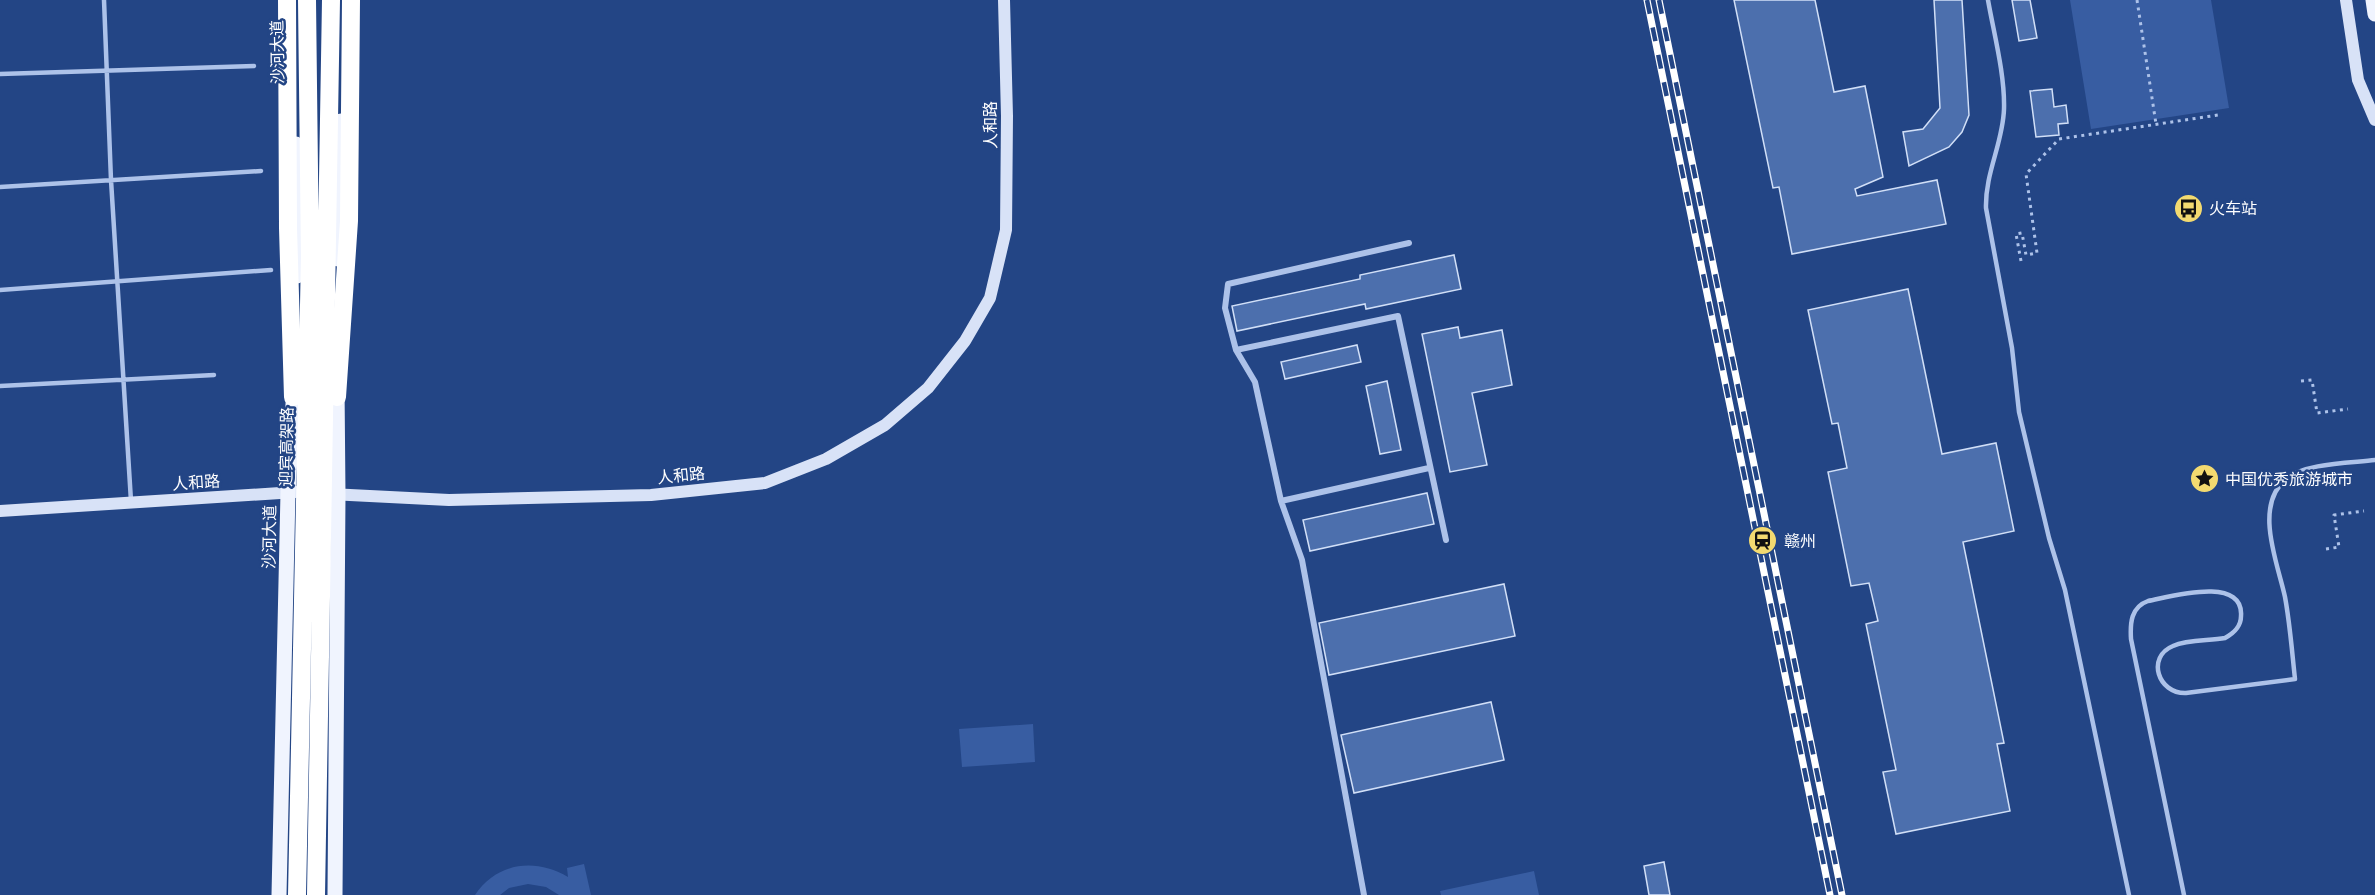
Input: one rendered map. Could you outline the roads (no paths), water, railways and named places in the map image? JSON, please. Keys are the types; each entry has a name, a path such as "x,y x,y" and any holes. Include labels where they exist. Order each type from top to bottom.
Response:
{"highway":[{"path":"287,0 288,228 293,397"},
{"name":"迎宾高架路","path":"297,895 310,256 308,0"},
{"path":"316,895 331,0"},
{"path":"337,397 349,221 351,0"}],"main road":[{"name":"沙河大道","path":"279,895 288,492 298,254 294,0"},
{"path":"335,895 337,397 344,0"},
{"path":"2373,0 2375,14"}],"street":[{"name":"人和路","path":"0,511 288,492 449,500 651,495 765,483 826,459 885,425 928,388 965,340 990,298 1006,230 1004,0"},
{"path":"2346,0 2358,80 2375,120"},
{"path":"1364,895 1302,560 1281,501 1255,382 1236,350 1225,308 1228,284 1409,243"},
{"path":"1236,350 1398,316 1446,540"},
{"path":"1281,501 1429,468"}],"lane":[{"path":"104,0 116,282 131,503"},
{"path":"1988,0 2002,81 2004,110 2000,139 1985,189 1986,208 2012,348 2019,412 2049,538 2065,590 2129,895"},
{"path":"0,74 254,66"},
{"path":"0,186 261,171"},
{"path":"0,290 271,270"},
{"path":"0,386 214,375"},
{"path":"2184,895 2131,639 2132,616 2141,603 2148,601 2210,591 2229,594 2239,604 2240,624 2231,634 2218,639 2173,646 2163,654 2158,674 2166,687 2172,691 2186,693 2295,680 2285,597 2274,559 2270,529 2272,502 2285,479 2299,471 2375,460"}],"railway":[{"path":"1647,0 1830,895"},
{"path":"1659,0 1842,895"}],"place":[{"name":"火车站","path":"2188,208"},
{"name":"中国优秀旅游城市","path":"2204,479"},
{"name":"赣州","path":"1763,541"}]}
